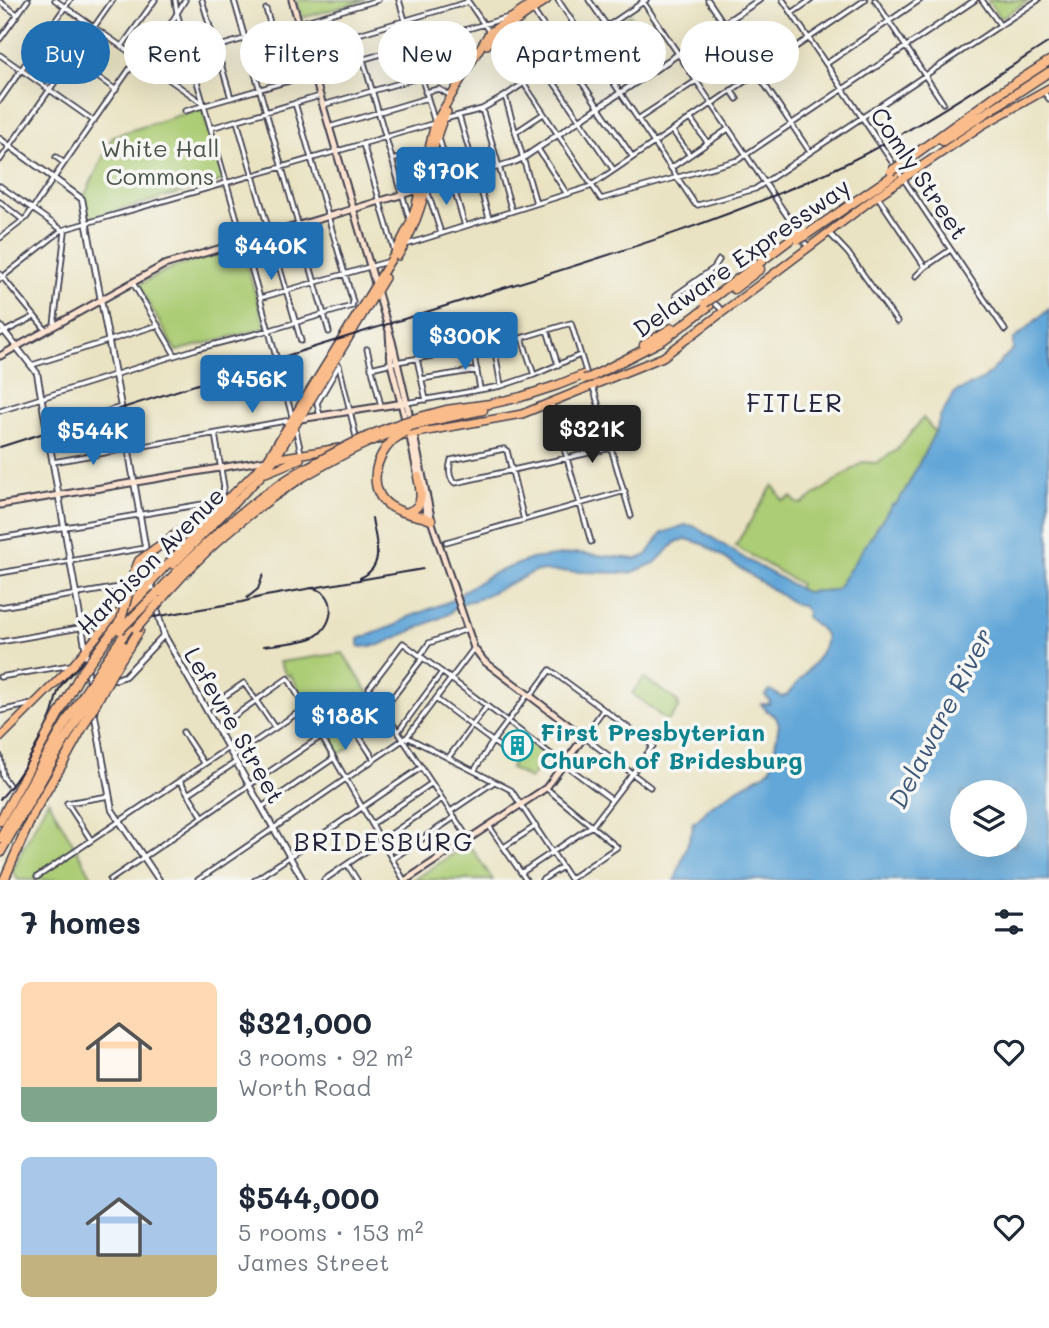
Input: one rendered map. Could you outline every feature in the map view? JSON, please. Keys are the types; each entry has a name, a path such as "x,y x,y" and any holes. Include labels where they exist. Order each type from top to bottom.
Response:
{"highway":[{"name":"Delaware Expressway","path":"898,171 919,152 998,94 1049,61"},
{"name":"Delaware Expressway","path":"421,422 529,399 588,378 669,330 801,235 1049,72"},
{"name":"Delaware Expressway","path":"155,591 178,580 217,542 232,520 264,495 300,475 446,410 490,404 588,378"},
{"path":"421,422 401,434 386,448 375,471 375,485 388,505 431,520"},
{"name":"Delaware Expressway","path":"0,838 38,770 135,629 155,591 199,550 300,475"},
{"path":"405,512 413,511 421,500 418,477"},
{"path":"207,512 223,498 224,487"},
{"path":"0,818 15,793 38,770 45,739 80,675 121,620 139,561 231,496"},
{"path":"45,739 105,648 155,591"},
{"path":"4,880 34,812 53,780 109,667"},
{"name":"Delaware Expressway","path":"0,853 38,770"}],"main road":[{"path":"292,0 298,21"},
{"name":"Harbison Avenue","path":"512,21 538,0"},
{"name":"Harbison Avenue","path":"515,19 547,0"},
{"name":"Harbison Avenue","path":"477,55 491,35"},
{"name":"Harbison Avenue","path":"86,651 92,649 155,591 260,477 296,422 328,359 376,287 420,213 437,127 491,35"},
{"path":"317,84 392,341 393,363 431,520 474,648 484,661 583,737 546,788 405,880"},
{"name":"Harbison Avenue","path":"402,244 424,189 427,156 437,127 458,84"},
{"path":"0,505 317,453 522,414 550,402 588,378 668,354 877,196 898,171 1046,90"},
{"path":"0,356 171,263 424,189"},
{"path":"296,422 403,403"},
{"path":"411,433 413,456 426,512 431,520"},
{"path":"395,437 405,442 413,456"},
{"path":"260,477 284,464 317,453"},
{"name":"Harbison Avenue","path":"86,651 109,622 155,591 231,496 271,460"},
{"path":"0,738 86,651"}],"street":[{"path":"0,38 28,0"},
{"path":"55,0 86,21"},
{"path":"55,21 70,0"},
{"path":"98,21 113,0"},
{"path":"110,37 122,46 155,0"},
{"path":"175,0 179,21"},
{"path":"173,21 186,0"},
{"path":"202,0 208,21"},
{"path":"234,0 240,21"},
{"path":"306,21 378,0"},
{"path":"399,0 405,20"},
{"path":"558,0 572,21"},
{"path":"589,0 604,21"},
{"path":"708,0 722,21"},
{"path":"728,21 758,0"},
{"name":"Comly Street","path":"783,0 1005,330"},
{"path":"792,13 811,0"},
{"path":"799,44 866,0"},
{"path":"875,0 943,103"},
{"path":"826,64 920,0"},
{"path":"46,330 1,277 62,230 385,137 437,127 482,109 523,84 601,199 738,160 975,0"},
{"path":"982,0 1000,25"},
{"path":"614,84 698,205 755,189 1038,0"},
{"path":"364,33 468,1 491,35"},
{"path":"614,21 644,1 680,57"},
{"path":"0,2 17,14"},
{"path":"266,9 269,21"},
{"path":"533,10 540,21"},
{"path":"477,27 515,19"},
{"path":"441,233 430,196 424,189 523,158 678,54"},
{"path":"0,55 21,70 0,100"},
{"path":"364,63 410,223"},
{"path":"0,238 23,220 32,209 124,78"},
{"path":"41,84 94,121"},
{"path":"0,160 54,84"},
{"path":"107,84 116,90"},
{"path":"177,84 205,105"},
{"path":"199,84 296,422 302,455"},
{"path":"226,84 230,98"},
{"path":"258,84 330,332"},
{"path":"185,111 280,84"},
{"path":"323,105 396,84"},
{"path":"423,84 465,226"},
{"path":"555,84 614,169"},
{"path":"583,84 632,156"},
{"path":"638,120 692,84"},
{"path":"698,84 808,247"},
{"path":"402,244 592,185 740,84"},
{"path":"764,84 810,152"},
{"path":"425,92 439,89 451,96"},
{"path":"731,90 737,99"},
{"path":"1046,90 1049,99"},
{"path":"212,128 320,96"},
{"path":"505,96 536,203"},
{"path":"329,127 427,98"},
{"path":"0,411 175,355 353,305 295,103"},
{"path":"482,109 512,211"},
{"path":"516,132 543,114"},
{"path":"459,116 489,218"},
{"path":"690,118 707,143"},
{"path":"237,121 301,341"},
{"path":"671,168 728,129"},
{"path":"672,130 689,155"},
{"name":"Lefevre Street","path":"0,139 82,199 145,548 164,635 303,880"},
{"path":"260,298 394,257 363,144"},
{"path":"537,149 567,194"},
{"path":"392,160 414,154 427,156"},
{"path":"56,157 64,163"},
{"path":"0,186 65,232 54,326"},
{"path":"877,196 925,267"},
{"path":"0,202 23,220"},
{"path":"0,213 7,208"},
{"path":"828,232 848,253 897,321"},
{"path":"916,276 951,250"},
{"path":"676,295 714,268 719,260"},
{"path":"133,282 175,355"},
{"path":"694,284 724,312"},
{"path":"3,333 34,317"},
{"path":"371,368 494,346 571,323 631,516"},
{"path":"32,365 158,325"},
{"path":"0,326 37,373 112,810 159,880"},
{"path":"547,330 558,365"},
{"path":"522,338 534,375"},
{"path":"494,346 501,386"},
{"path":"367,349 381,406"},
{"path":"473,350 480,389"},
{"path":"403,403 501,386 580,355"},
{"path":"417,359 426,400"},
{"path":"320,416 317,403 339,365 358,444"},
{"path":"422,379 477,370"},
{"path":"550,402 591,542"},
{"path":"47,430 121,407"},
{"path":"53,462 296,422"},
{"path":"0,538 215,502 224,487 215,434"},
{"path":"524,520 512,470 507,451 504,449 451,460 449,468 452,482 455,483 512,470 611,448"},
{"path":"446,542 625,491"},
{"path":"0,573 145,548"},
{"path":"0,607 75,594 155,591"},
{"path":"0,642 109,622"},
{"path":"383,710 429,643 467,629"},
{"path":"87,675 122,679 164,635"},
{"path":"546,788 617,847 570,878 512,790 405,738 398,732 369,688 403,643 612,800"},
{"path":"198,880 405,738 474,648"},
{"path":"0,677 73,665"},
{"path":"474,771 508,721 550,670 653,746 593,825 521,873"},
{"path":"398,732 442,672"},
{"path":"217,728 288,678 405,880"},
{"path":"206,709 244,683 275,728"},
{"path":"110,880 376,699"},
{"path":"436,699 504,750"},
{"path":"0,711 35,703"},
{"path":"448,758 487,706"},
{"path":"188,794 305,708"},
{"path":"603,710 583,737 650,787"},
{"path":"410,716 418,722"},
{"path":"348,719 374,759"},
{"path":"183,732 204,764"},
{"path":"405,738 469,840"},
{"path":"37,877 228,748"},
{"path":"0,756 3,777 9,785"},
{"path":"262,807 334,758"},
{"path":"256,880 422,767"},
{"path":"180,781 204,817"},
{"path":"451,811 494,782"},
{"path":"372,824 432,783"},
{"path":"91,840 67,803 109,796"},
{"path":"324,880 442,799"},
{"path":"392,859 455,817"},
{"path":"489,825 526,880"},
{"path":"504,847 536,826"},
{"path":"347,864 357,880"},
{"path":"542,880 562,867"}],"green space":[{"path":"296,0 366,0 302,18"},
{"path":"988,0 1029,0 1000,18"},
{"path":"630,14 636,21 620,21"},
{"name":"White Hall Commons","path":"202,108 224,180 88,219 84,197 113,136"},
{"path":"241,247 266,328 176,351 138,285 171,268"},
{"path":"923,418 935,432 905,491 896,504 892,505 837,590 805,592 798,589 800,584 735,546 773,485 783,501 791,497 802,504 863,462 876,463 897,450"},
{"path":"121,420 124,432 105,438 88,437 53,448 52,441"},
{"path":"343,653 372,698 322,731 290,674 287,676 279,662"},
{"path":"644,678 677,701 679,707 669,720 632,693"},
{"path":"348,722 355,734 346,740 350,747 337,756 326,737"},
{"path":"528,741 548,756 530,779 510,768"},
{"path":"48,800 94,880 18,880 12,870"},
{"path":"465,846 472,849 493,880 414,880"}],"water":[{"name":"Delaware River","path":"1049,309 1049,880 675,880 693,822 708,808 771,768 779,724 776,717 761,704 769,704 770,701 765,695 770,690 782,697 787,695 819,656 825,639 824,633 806,617 807,611 802,606 796,605 703,544 686,539 676,542 655,563 631,573 536,571 476,600 461,604 449,614 380,645 359,645 359,639 453,600 492,574 531,559 577,553 637,559 647,555 662,533 685,525 694,526 747,560 805,592 836,590 892,505 896,504 905,491 941,415 955,392 984,379 1013,349 1013,340"}],"railway":[{"path":"0,447 701,224 798,186 845,164 948,106 1049,42"},
{"path":"360,578 374,567 376,560 377,543 372,518"},
{"path":"0,799 35,748 51,716 61,686 75,669 122,627 148,618 423,569"},
{"path":"247,598 258,589 263,575"},
{"path":"264,646 303,641 321,632 330,617 330,601 319,590 310,588"}],"place":[{"name":"First Presbyterian Church of Bridesburg","path":"517,745"}],"district":[{"name":"FITLER","path":"795,402"},
{"name":"BRIDESBURG","path":"384,841"}]}
